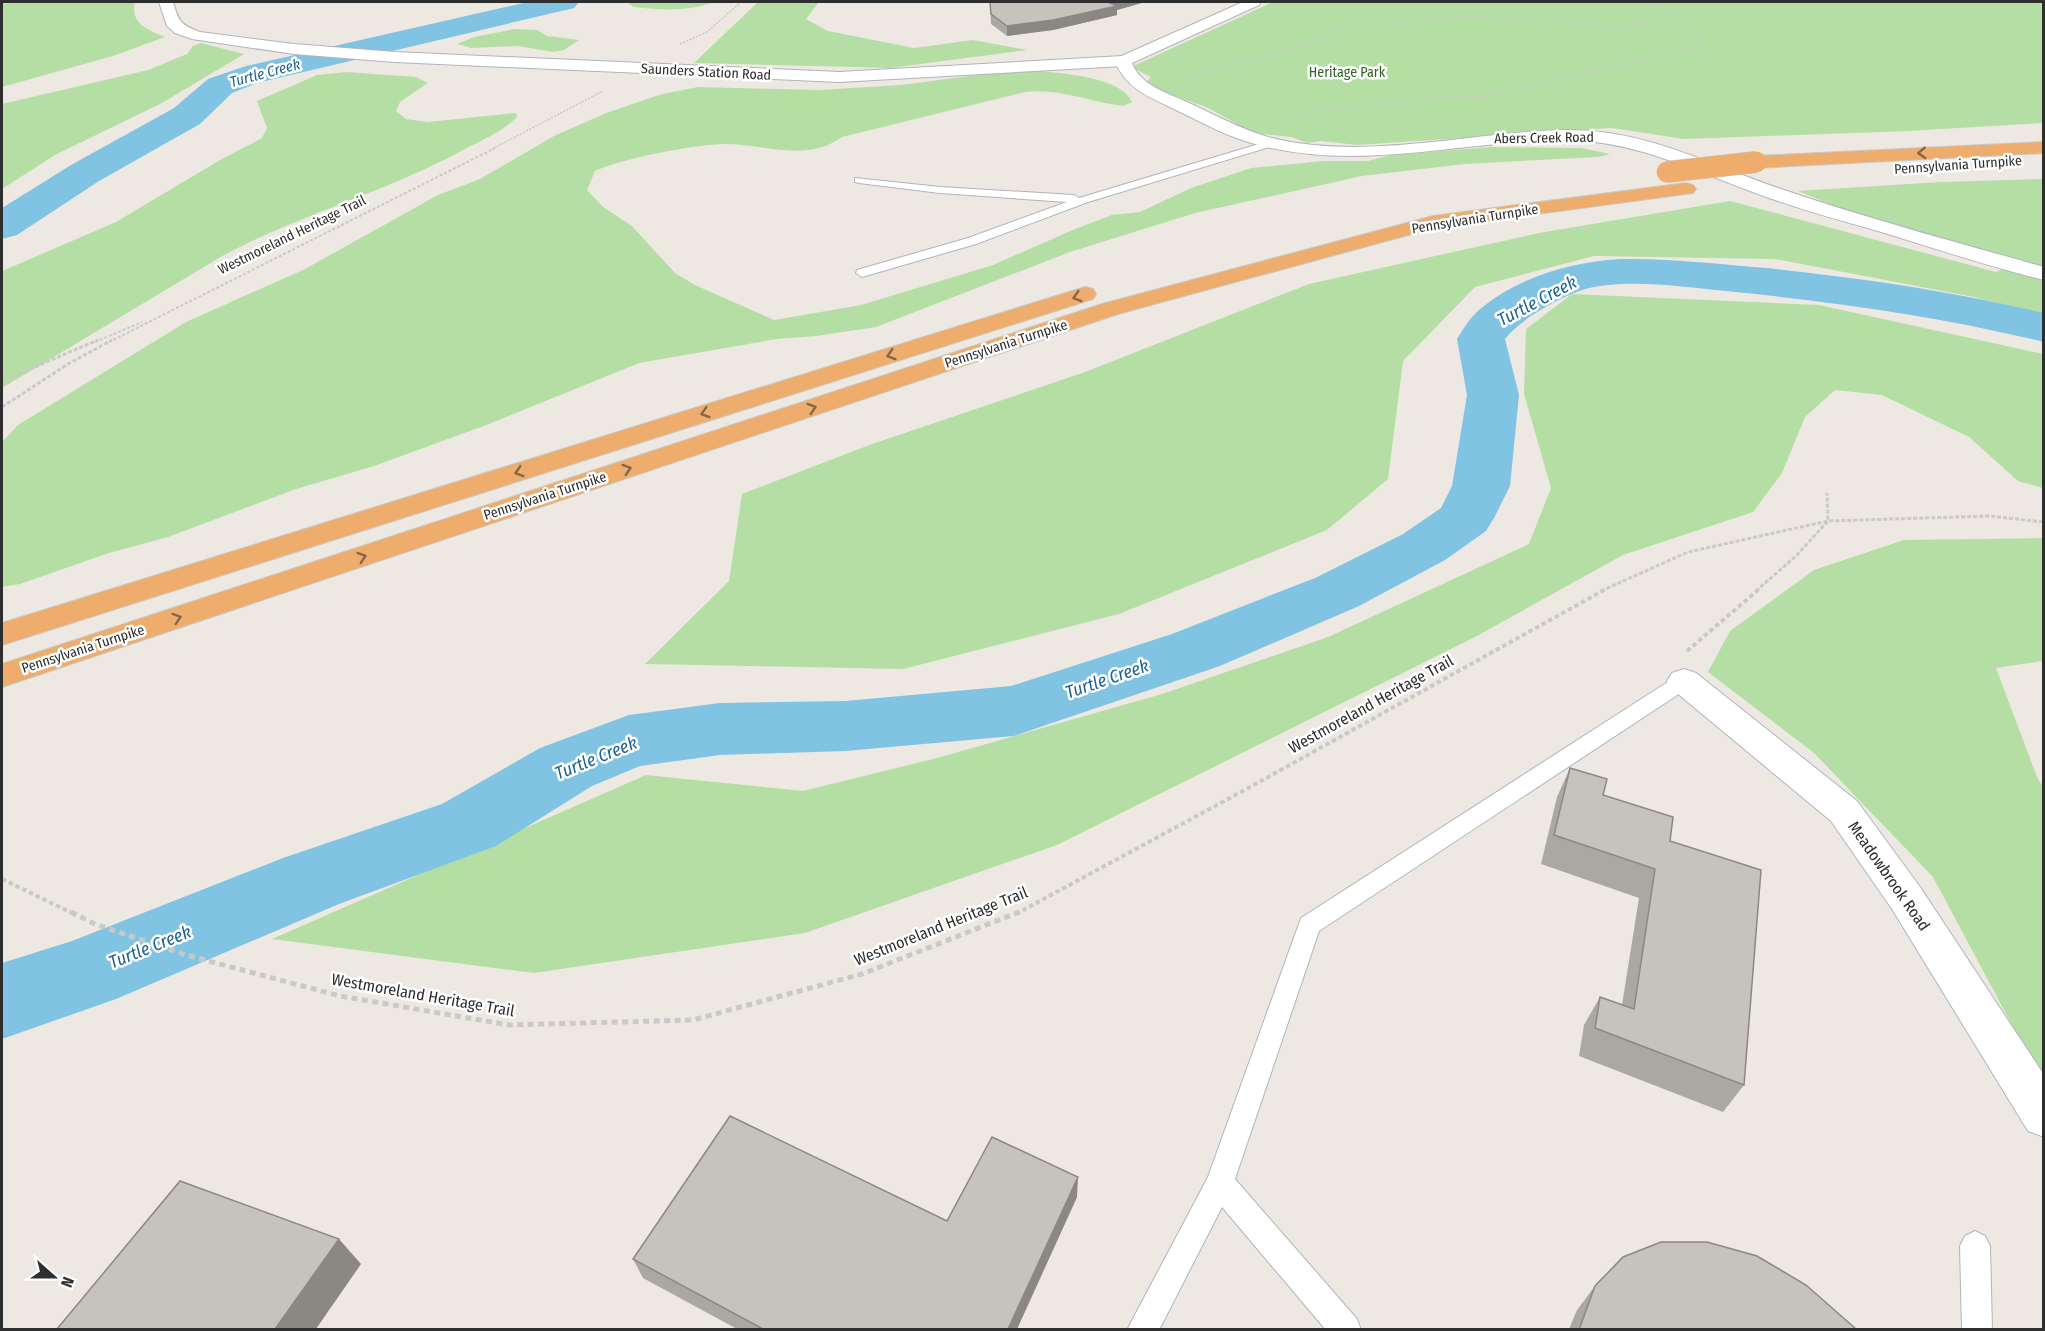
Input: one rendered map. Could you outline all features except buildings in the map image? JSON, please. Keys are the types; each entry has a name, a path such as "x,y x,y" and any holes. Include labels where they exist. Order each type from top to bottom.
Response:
{"highway":[{"name":"Pennsylvania Turnpike","path":"2,676 1110,309 1433,222 1677,180 1756,162 2043,147"},
{"name":"Pennsylvania Turnpike","path":"2,634 1084,294 1407,209 1677,180 1774,177 2043,160"}],"street":[{"name":"Saunders Station Road","path":"169,2 172,23 180,30 197,36 294,49 395,57 839,77 1123,61 1254,2"},
{"name":"Abers Creek Road","path":"1123,61 1126,72 1142,87 1237,132 1272,143 1309,149 1368,150 1524,136 1571,135 1616,138 1674,153 1769,191 2043,274"},
{"name":"Meadowbrook Road","path":"1684,681 1844,811 1906,898 2043,1116"}],"lane":[{"path":"862,273 972,241 1017,215 1084,200 1272,143"},
{"path":"859,180 975,193 1084,200"},
{"path":"975,193 1017,215"},
{"path":"1142,1329 1220,1183 1309,924 1684,681"},
{"path":"1220,1183 1346,1329"},
{"path":"1975,1246 1977,1329"}],"path":[{"path":"706,32 696,32 706,32 741,2"},
{"path":"1658,2 1666,11 1661,23"},
{"path":"1194,86 1187,75 1271,56 1326,38 1338,24 1403,23 1461,16 1612,27 1661,23 1699,36 1703,49 1671,53 1488,96 1450,97 1397,104 1334,108 1278,119"},
{"name":"Westmoreland Heritage Trail","path":"2,407 68,364 162,314 599,95"},
{"path":"2,381 162,314"},
{"path":"1684,681 1672,665 1718,620 1809,546 1828,521 1827,493"},
{"name":"Westmoreland Heritage Trail","path":"2,879 95,924 186,955 340,996 509,1025 693,1020 862,974 1012,916 1252,786 1607,588 1688,552 1828,521 1989,516 2043,522"}],"green space":[{"path":"2,2 135,2 134,10 138,21 147,29 165,37 113,56 2,87"},
{"path":"632,2 714,2 695,7 654,9 634,7 629,4"},
{"path":"758,2 819,2 806,19 828,31 914,48 973,40 1027,50 890,68 694,63"},
{"name":"Heritage Park","path":"1273,2 2043,2 2043,123 1908,131 1684,139 1612,128 1357,145 1321,141 1307,143 1291,137 1254,133 1206,107 1172,95 1147,82 1151,77 1131,67"},
{"path":"515,29 537,30 547,36 579,40 564,50 553,52 518,46 471,48 457,44 474,37"},
{"path":"201,43 244,54 162,103 55,155 2,189 2,104 148,70 187,54 193,46"},
{"path":"1041,71 1105,82 1117,87 1132,102 1123,106 1050,92 1025,92 842,137 829,145 814,149 800,151 725,144 639,157 595,171 587,190 603,207 632,226 675,273 695,285 774,320 861,305 993,265 1112,215 1140,212 1191,188 1251,168 1323,161 1368,161 1391,155 1491,147 1582,148 1610,154 1598,157 1464,164 1362,176 1195,213 1070,252 876,327 777,339 639,363 489,424 374,466 296,489 168,537 109,553 20,584 2,587 2,442 18,425 186,322 305,269 438,195 480,179 554,136 606,113 662,94 698,87 819,90 901,85 977,75"},
{"path":"346,72 416,77 428,83 400,102 396,111 406,119 428,122 516,113 517,117 492,135 434,165 283,227 224,255 2,388 2,271 116,222 220,160 262,138 267,128 257,101 317,75"},
{"path":"2043,179 2043,315 1974,297 1775,259 1594,256 1475,287 1403,361 1388,479 1327,530 1119,614 903,669 645,664 729,581 742,494 872,444 1085,372 1309,284 1539,233 1730,201 1996,272 2021,261 1847,211 1798,191 1941,182"},
{"path":"1572,294 1819,305 2043,354 2043,488 2018,481 1969,437 1882,395 1835,390 1805,417 1782,473 1753,512 1623,555 1475,637 1057,845 805,933 534,973 272,939 646,775 803,791 937,758 1162,694 1328,637 1529,544 1551,488 1524,394 1526,329"},
{"path":"2043,538 2043,661 1996,668 2037,777 2043,787 2043,1083 1933,877 1814,753 1708,672 1730,631 1814,570 1904,540"}],"waterway":[{"name":"Turtle Creek","path":"2,226 85,173 187,116 220,86 246,76 564,2"},
{"name":"Turtle Creek","path":"2,1001 86,973 311,881 469,825 566,767 629,741 720,729 845,726 1014,711 1196,650 1337,592 1424,547 1465,518 1481,486 1493,395 1481,339 1495,321 1511,309 1571,279 1620,272 1642,272 1747,280 1896,298 1970,311 2044,328"}]}
